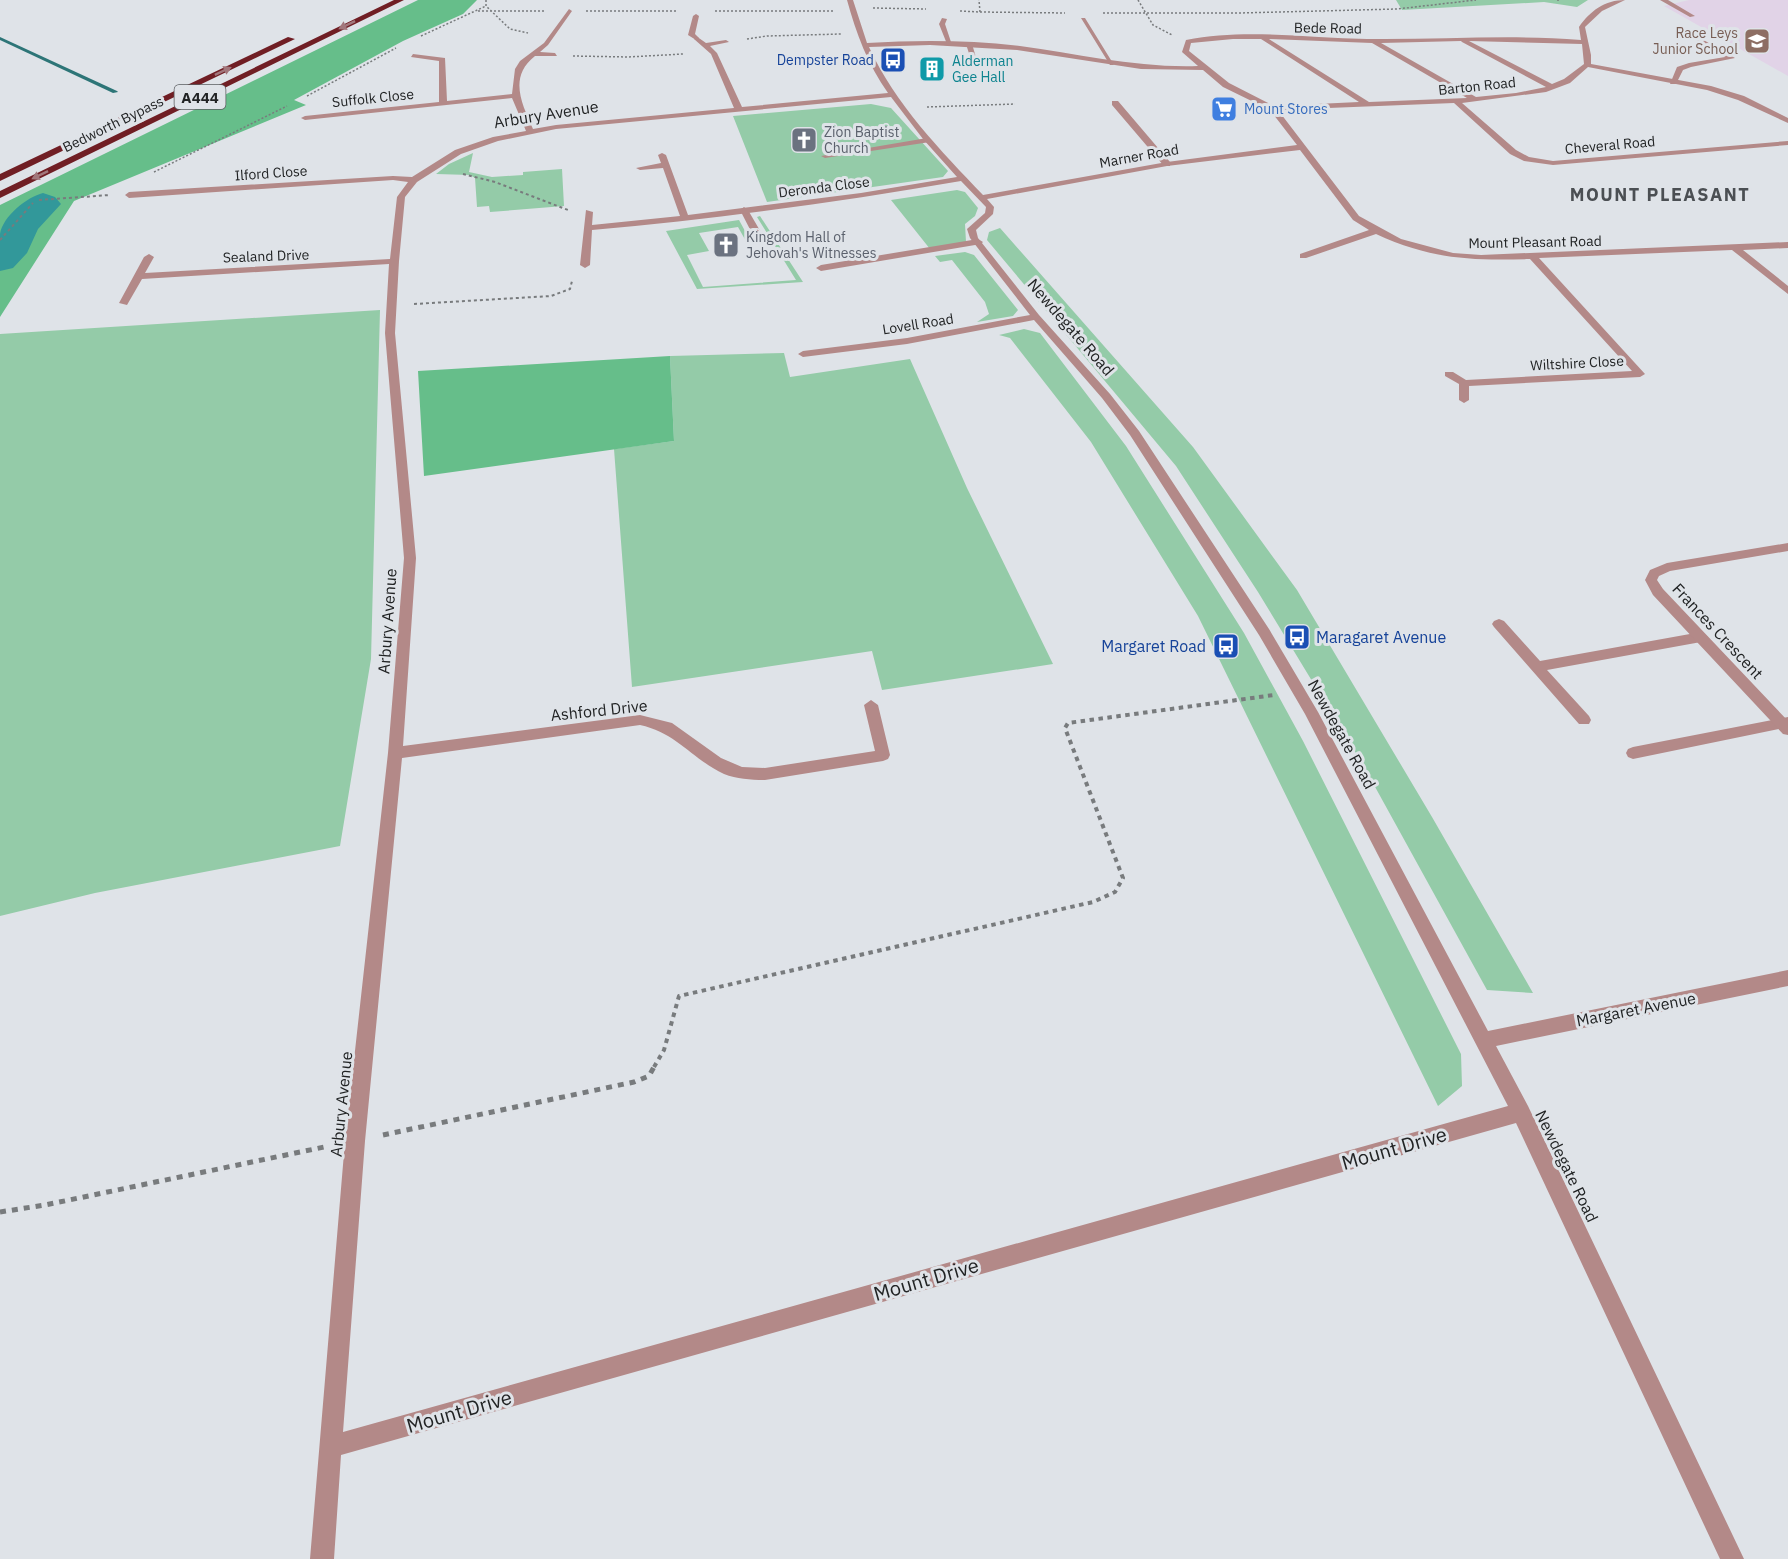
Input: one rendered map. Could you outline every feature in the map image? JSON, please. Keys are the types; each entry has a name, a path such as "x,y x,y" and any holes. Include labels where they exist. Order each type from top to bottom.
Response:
{"highway":[{"name":"Bedworth Bypass","path":"0,195 400,0"},
{"name":"Bedworth Bypass","path":"0,178 299,35"}],"street":[{"path":"1622,0 1588,16 1582,27 1588,55 1587,65 1741,98 1788,121"},
{"path":"1664,0 1692,16"},
{"path":"821,268 978,242 971,229 991,210 927,140 893,95 862,39 851,6"},
{"path":"530,131 515,96 519,69 524,61 535,54 569,11"},
{"path":"696,16 691,35 708,47 739,110"},
{"path":"944,19 942,24 950,44"},
{"path":"1083,19 1112,64"},
{"path":"1673,82 1680,69 1689,65 1732,58 1693,36"},
{"name":"Bede Road","path":"1188,41 1217,38 1373,40 1531,38 1584,42"},
{"path":"862,39 969,44 1038,51 1153,69 1203,68"},
{"path":"1264,39 1368,105"},
{"path":"1461,39 1552,87"},
{"path":"1373,40 1475,99"},
{"path":"1188,41 1185,51 1203,68 1251,99 1273,108"},
{"path":"708,47 726,42"},
{"path":"969,44 976,63"},
{"path":"535,54 555,56"},
{"path":"413,56 443,59 443,104"},
{"name":"Barton Road","path":"1273,108 1456,101 1516,95 1552,87 1567,81 1587,65"},
{"name":"Arbury Avenue","path":"322,1559 355,1141 395,753 410,558 390,333 394,261 401,197 414,180 458,152 478,144 530,131 893,95"},
{"name":"Suffolk Close","path":"304,118 515,96"},
{"name":"Cheveral Road","path":"1456,101 1513,152 1527,159 1553,163 1788,143"},
{"path":"1115,103 1167,164"},
{"name":"Mount Pleasant Road","path":"1273,108 1356,218 1376,231 1421,249 1453,256 1533,258 1788,245"},
{"path":"825,156 927,140"},
{"name":"Marner Road","path":"981,198 1167,164 1303,147"},
{"path":"662,155 685,218"},
{"path":"640,168 665,165"},
{"name":"Deronda Close","path":"588,228 884,193 964,178"},
{"name":"Ilford Close","path":"129,195 385,179 414,180"},
{"path":"744,210 761,241"},
{"path":"585,265 589,212"},
{"path":"1303,256 1376,231"},
{"name":"Newdegate Road","path":"978,242 1036,317 1135,433 1224,569 1299,692 1521,1112 1732,1559"},
{"path":"1734,247 1788,291"},
{"path":"124,303 149,257"},
{"name":"Wiltshire Close","path":"1464,383 1640,374 1533,258"},
{"name":"Sealand Drive","path":"139,276 259,268 319,268 394,261"},
{"name":"Lovell Road","path":"803,354 907,341 1036,317"},
{"path":"1449,374 1464,383 1464,400"},
{"name":"Frances Crescent","path":"1786,725 1658,592 1651,580 1654,573 1667,567 1788,547"},
{"path":"1499,624 1584,720"},
{"path":"1535,667 1701,637"},
{"name":"Ashford Drive","path":"395,753 640,720 658,722 676,730 729,769 745,774 765,774 883,754 871,705"},
{"path":"1633,753 1786,725"},
{"name":"Margaret Avenue","path":"1483,1040 1788,978"},
{"name":"Mount Drive","path":"332,1446 1521,1112"}],"path":[{"path":"486,0 486,6 490,11 510,29 519,32 552,34"},
{"path":"979,0 980,12"},
{"path":"1138,0 1153,25 1188,41"},
{"path":"1099,13 1397,9 1476,0"},
{"path":"417,38 486,6"},
{"path":"715,11 851,6 928,9"},
{"path":"476,11 681,11"},
{"path":"959,11 1064,13"},
{"path":"726,42 767,36 862,39"},
{"path":"306,97 399,47"},
{"path":"555,56 666,56 708,47"},
{"path":"0,240 35,201 60,197 129,195 138,179 296,102"},
{"path":"903,108 1015,104"},
{"path":"426,171 471,174 555,203 563,210 589,212"},
{"path":"392,305 556,296 570,289 572,270 585,265"},
{"path":"0,1212 45,1205 634,1082 649,1076 664,1050 679,996 1093,902 1115,892 1123,878 1065,728 1068,723 1299,692"}],"shaded area":[{"name":"Race Leys Junior School","path":"1689,0 1788,0 1788,76 1664,6"}],"green space":[{"path":"418,0 477,0 463,14 403,41 294,100 306,105 74,201 0,317 0,205"},
{"path":"1396,0 1588,0 1577,7 1544,2 1402,10"},
{"path":"871,104 891,108 948,171 943,177 767,202 733,116"},
{"path":"473,153 469,172 492,177 562,169 564,206 490,212 489,206 477,207 475,178 470,175 436,174 449,164"},
{"path":"957,190 965,192 978,208 975,216 965,224 966,242 930,249 891,200"},
{"path":"760,216 803,282 697,289 666,231 739,220 751,242 747,243 738,227 699,233 709,251 687,255 703,287 796,280 757,217"},
{"path":"1000,228 1193,447 1297,590 1533,993 1487,990 1363,765 1258,592 1176,466 987,240 989,232"},
{"path":"965,252 974,255 1018,310 1013,316 977,322 989,314 985,302 952,260 940,262 935,256"},
{"path":"380,310 371,659 340,846 95,893 0,916 0,334"},
{"path":"1024,329 1040,333 1126,446 1244,633 1303,741 1461,1054 1462,1086 1438,1106 1198,616 1091,442 1010,338 999,335"},
{"path":"784,353 790,377 910,359 967,488 1053,664 882,690 872,651 632,687 614,449 674,441 670,356"},
{"path":"670,356 674,441 424,476 418,371"}],"waterway":[{"path":"0,38 115,92"},
{"path":"0,260 14,245 21,226 43,204"}],"place":[{"name":"Race Leys Junior School","path":"1757,41"},
{"name":"Dempster Road","path":"893,60"},
{"name":"Alderman Gee Hall","path":"932,69"},
{"name":"Mount Stores","path":"1224,109"},
{"name":"Zion Baptist Church","path":"804,140"},
{"name":"Kingdom Hall of Jehovah's Witnesses","path":"726,245"},
{"name":"Maragaret Avenue","path":"1297,637"},
{"name":"Margaret Road","path":"1226,646"}],"district":[{"name":"MOUNT PLEASANT","path":"1660,194"}]}
